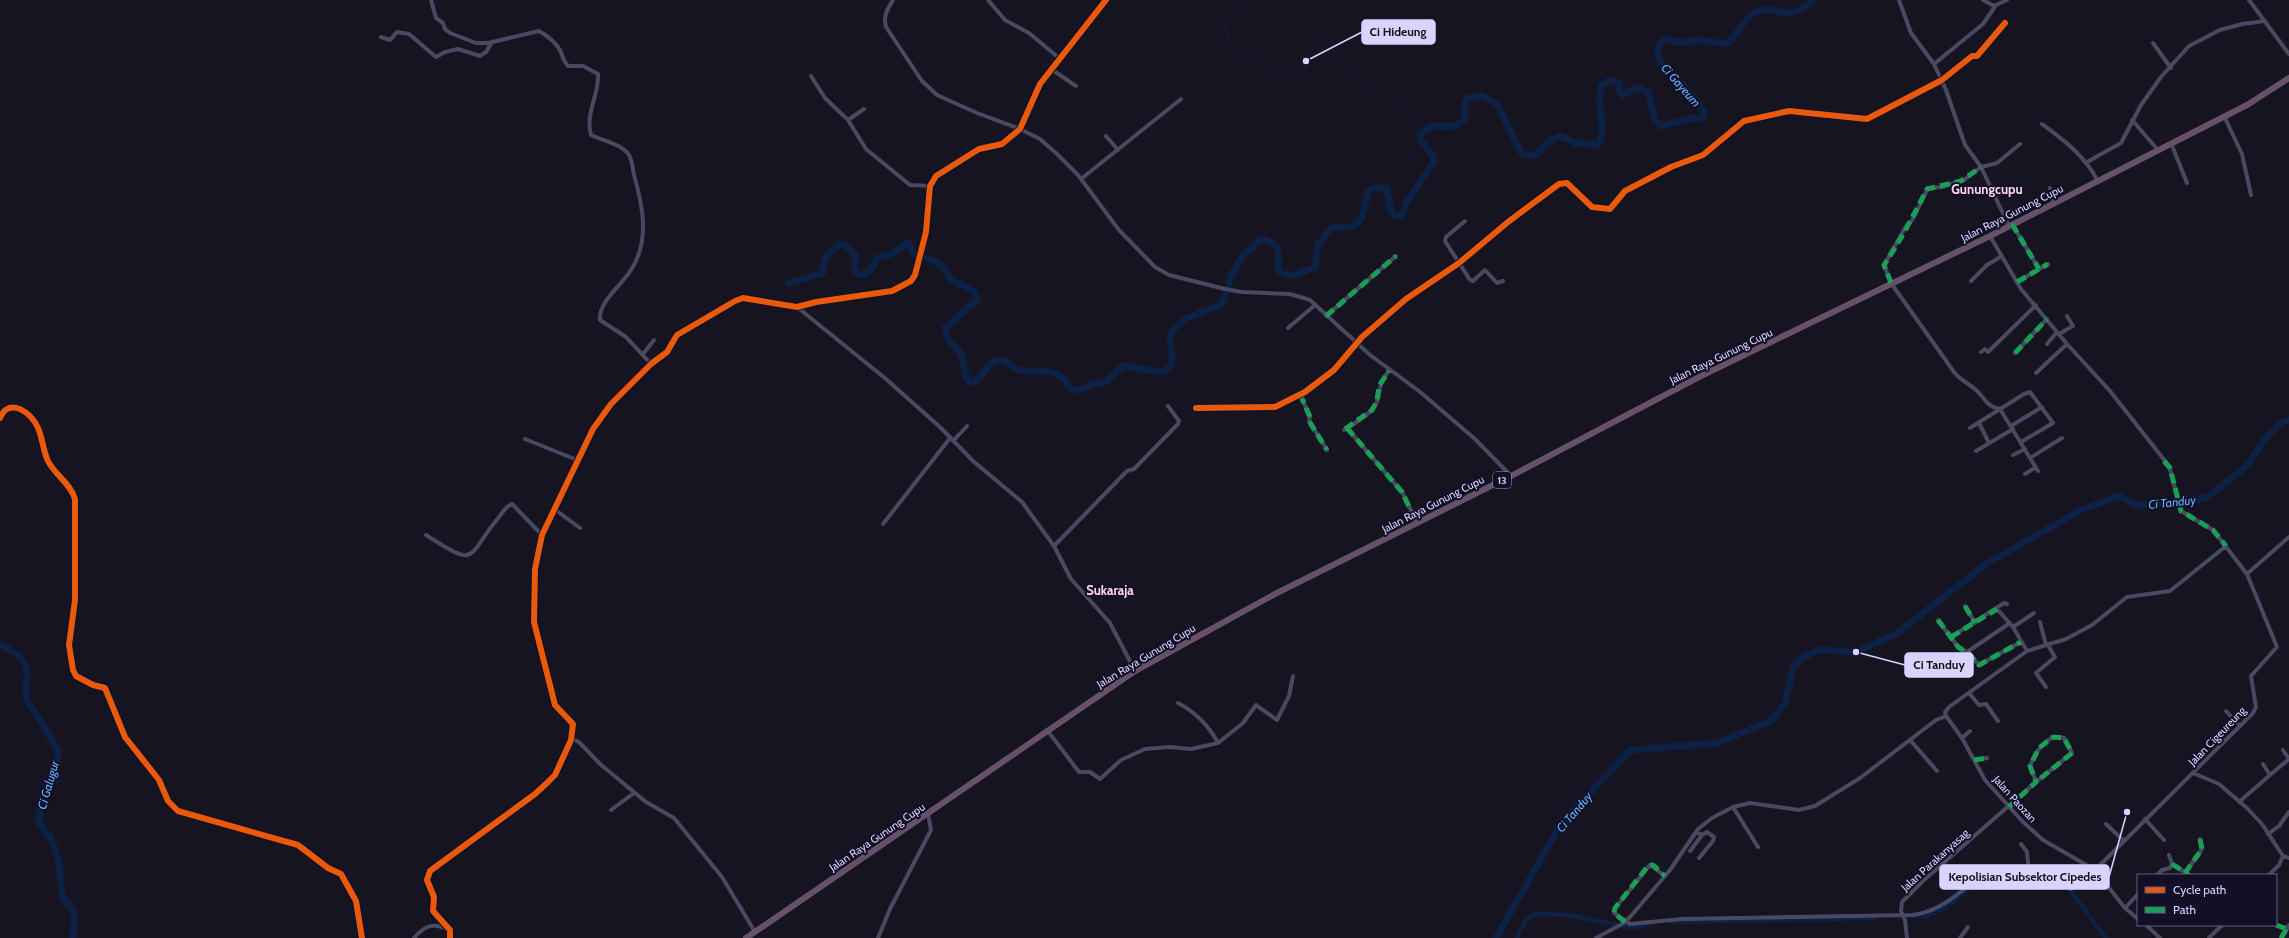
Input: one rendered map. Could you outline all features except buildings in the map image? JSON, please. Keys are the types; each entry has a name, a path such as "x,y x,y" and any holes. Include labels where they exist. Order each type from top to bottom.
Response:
{"highway":[{"name":"Jalan Raya Gunung Cupu","path":"746,938 1135,671 1276,594 1510,476 1701,376 1990,236 2098,181 2224,116 2259,97 2289,78"}],"street":[{"path":"431,0 436,18 450,33 476,43 492,42 539,31 551,38 561,52 562,60 568,66 583,66 598,74 599,83 588,124 589,129 591,135 616,146 628,154 640,193 643,236 641,250 632,269 613,294 606,300 599,315 600,320 626,337 651,364"},
{"path":"893,0 884,19 886,27 922,81 937,95 958,105 1020,129 1040,139 1058,154 1081,179 1119,230 1155,267 1169,275 1225,289 1290,294 1305,297 1390,370 1419,391 1475,439 1510,476"},
{"path":"988,0 1005,20 1029,33 1059,58"},
{"path":"450,938 450,930 434,913 434,897 428,880 430,871 544,786 555,775 572,738 573,724 555,705 534,622 536,569 542,535 593,428 611,404 651,364 667,352 678,335 735,301 743,298 797,307 816,302 899,289 911,281 915,275 926,232 930,186 936,176 979,149 1002,144 1020,129 1040,84 1106,0"},
{"path":"1899,0 1911,33 1934,64 1942,80 1954,109 1965,145 1981,167 2010,225 2039,269"},
{"path":"1983,0 1994,6"},
{"path":"1934,64 1983,24 1994,6 2008,0"},
{"path":"2249,0 2289,54"},
{"path":"2087,162 2117,146 2127,134 2132,120 2161,77 2171,68 2189,46 2206,36 2236,25 2265,21"},
{"path":"1196,408 1275,407 1300,394 1328,375 1358,343 1406,299 1459,263 1513,218 1561,183 1567,183 1592,207 1610,209 1625,191 1671,167 1704,155 1744,122 1790,111 1867,119 1942,80 1972,56 1977,56 2005,23"},
{"path":"382,37 390,40 397,32 410,34 436,57 445,52 458,49 480,56 486,52 492,42"},
{"path":"2153,43 2171,68"},
{"path":"1051,69 1076,86"},
{"path":"811,76 825,98 848,120 866,149 910,185 930,186"},
{"path":"1081,179 1181,98"},
{"path":"848,120 864,110"},
{"path":"2224,116 2242,154 2251,195"},
{"path":"2132,120 2158,150"},
{"path":"2042,124 2066,141 2087,162 2098,181"},
{"path":"1106,136 1118,150"},
{"path":"2171,143 2187,183"},
{"path":"2020,144 1997,163 1981,167 1962,181 1927,189 1914,217 1905,228 1884,264 1891,283 1960,379 1974,388 1989,405 2000,409 2037,469 2025,474"},
{"path":"2050,188 2054,203"},
{"path":"1465,221 1445,239 1459,263 1472,281 1485,270 1497,283 1503,281"},
{"path":"1990,236 2017,282 2067,344 2101,381 2169,466 2178,503 2184,514 2213,530 2247,574 2289,537"},
{"path":"1326,316 1396,256"},
{"path":"1971,281 1987,265 2002,256"},
{"path":"2017,282 2048,264"},
{"path":"1288,328 1315,305"},
{"path":"1981,352 1985,349 1988,352 1997,345 2036,305"},
{"path":"797,307 886,379 973,461 1022,502 1054,546 1071,578 1110,623 1135,671"},
{"path":"2046,344 2058,333 2073,326 2067,316"},
{"path":"2015,353 2047,319"},
{"path":"643,354 654,340"},
{"path":"2036,372 2067,344"},
{"path":"1390,370 1379,386 1377,401 1372,410 1346,429 1402,492 1417,523"},
{"path":"1970,428 2030,392 2053,423 2021,442"},
{"path":"1300,394 1310,417 1309,421 1328,450"},
{"path":"0,418 8,407 12,406 17,407 34,421 48,462 73,492 75,499 75,600 69,645 73,670 76,676 93,685 105,688 125,737 158,780 168,801 178,811 217,823 265,834 298,845 328,868 341,874 356,901 362,938"},
{"path":"1054,546 1127,471 1134,469 1179,423 1168,406"},
{"path":"1976,452 2042,407"},
{"path":"1979,423 1989,443"},
{"path":"883,524 952,440 967,426"},
{"path":"2030,458 2062,438"},
{"path":"525,439 577,460"},
{"path":"2013,455 2025,449"},
{"path":"426,536 460,556 468,556 476,551 488,530 510,504 514,506 542,535"},
{"path":"554,508 580,528"},
{"path":"1598,938 1624,922 1665,876 1696,832 1712,818 1734,807 1754,803 1799,810 1809,808 1826,800 1860,778 1936,720 1946,716 1947,710 1969,692 2026,651 2066,639 2092,625 2127,597 2170,591 2226,546"},
{"name":"Jalan Cigeureung","path":"2095,870 2253,713 2256,707 2251,676 2277,647 2247,574"},
{"path":"1951,637 1997,609 2004,603 2007,604"},
{"path":"1965,606 1975,623"},
{"path":"1997,609 2012,625 2026,651"},
{"path":"1967,652 2034,613"},
{"path":"1938,620 1958,647 1967,652 1976,664 1980,665 2021,642"},
{"path":"2040,622 2047,645 2055,657 2036,672 2046,687"},
{"path":"1047,730 1079,772 1090,772 1100,779 1121,760 1145,749 1170,747 1191,749 1218,743 1243,723 1256,705 1277,720 1289,696 1293,676"},
{"path":"1969,692 1979,705 1986,704 1998,721"},
{"path":"1178,703 1187,708 1207,725 1218,743"},
{"path":"2226,711 2240,726"},
{"name":"Jalan Paozan","path":"1946,716 1962,738 1985,780 2009,807 2043,840 2095,870"},
{"path":"1962,738 1970,732"},
{"path":"572,738 580,743 600,764 634,793 651,806 674,818 722,877 755,932"},
{"name":"Jalan Parakanyasag","path":"1902,915 1902,904 1911,893 2036,782 2072,753 2064,738 2053,738 2045,742 2037,752 2030,766 2036,782"},
{"path":"1910,740 1937,771"},
{"path":"2240,802 2289,759 2283,750"},
{"path":"1974,760 1987,758"},
{"path":"2263,764 2270,775"},
{"path":"2193,773 2220,784 2262,824 2283,856 2289,858"},
{"path":"610,810 634,793"},
{"path":"1734,807 1758,847"},
{"path":"2268,834 2279,826 2289,812"},
{"path":"878,938 890,909 931,830 928,814"},
{"path":"2145,819 2164,840"},
{"path":"2106,824 2124,842"},
{"path":"1696,832 1702,835"},
{"path":"1690,851 1702,835 1707,832 1714,838 1699,858"},
{"path":"2168,855 2172,864 2187,874 2202,849 2200,839"},
{"path":"2021,844 2027,852 2029,873"},
{"path":"2270,874 2279,865 2283,856"},
{"path":"2158,874 2162,870 2168,870 2172,864"},
{"path":"1665,876 1653,865 1648,866 1615,908 1614,913 1624,922 1634,924 1657,920 1682,919 1918,915 1934,910 1955,897 1980,876 1990,872 2029,873 2051,877"},
{"path":"2071,889 2091,868"},
{"path":"2095,870 2125,908 2137,918"},
{"path":"2125,908 2137,895"},
{"path":"1902,915 1905,920 1907,938"},
{"path":"414,938 428,925 433,924 450,930"},
{"path":"2277,925 2288,927 2281,938"},
{"path":"2147,926 2160,938"},
{"path":"2209,938 2221,926"},
{"path":"1960,938 1968,927"}],"waterway":[{"path":"1248,0 1248,7 1243,15 1229,18 1225,27 1232,44 1240,51 1253,57 1261,66 1271,71 1284,74 1302,71 1306,66 1311,50 1323,36 1333,41 1337,46 1351,77 1376,90 1414,117 1430,126"},
{"name":"Ci Gayeum","path":"789,283 823,273 825,258 839,244 844,245 855,254 855,271 858,274 862,274 868,272 878,258 891,254 908,243 914,254 939,263 952,280 974,291 978,299 945,328 949,341 956,346 960,352 965,374 970,383 978,379 992,363 998,360 1002,360 1014,368 1023,371 1044,371 1056,374 1062,377 1071,389 1082,390 1092,384 1106,382 1123,366 1163,372 1171,363 1170,336 1172,332 1189,317 1223,303 1231,276 1242,257 1260,240 1264,240 1275,245 1279,251 1279,271 1292,276 1315,267 1318,245 1331,228 1350,227 1360,221 1370,190 1377,187 1386,189 1391,211 1396,216 1401,216 1407,202 1434,162 1432,154 1422,143 1420,135 1432,126 1454,126 1462,122 1465,118 1465,103 1468,98 1482,96 1497,104 1522,154 1528,156 1536,155 1548,142 1560,136 1576,143 1598,145 1602,131 1600,92 1602,85 1610,80 1619,84 1619,91 1622,95 1638,87 1648,92 1655,120 1661,126 1693,118 1701,118 1704,115 1704,111 1687,89 1668,71 1660,60 1658,48 1661,41 1666,39 1682,43 1697,40 1727,44 1754,13 1761,10 1788,13 1796,12 1812,0"},
{"name":"Ci Tanduy","path":"1496,938 1562,822 1631,750 1717,743 1771,721 1785,703 1793,668 1803,657 1820,650 1856,652 1896,634 1986,564 2081,510 2118,496 2137,505 2183,503 2207,497 2247,466 2268,435 2280,424 2289,420"},
{"name":"Ci Galugur","path":"0,644 20,657 26,666 27,678 25,692 27,700 58,750 55,766 42,803 39,823 51,838 59,862 62,895 74,913 73,938"},
{"path":"1913,916 1926,916 1945,908 1979,881 1999,873 2050,879 2069,889 2106,938"},
{"path":"1517,938 1526,919 1535,914 1569,915 1632,928 1654,923"},
{"path":"1671,922 1874,918"}],"marked path":[{"path":"1891,283 1884,265 1907,228 1927,189 1961,181 1981,167"},
{"path":"2012,224 2039,269"},
{"path":"1326,316 1396,256"},
{"path":"2017,282 2048,264"},
{"path":"2015,353 2047,319"},
{"path":"1345,429 1372,410 1377,401 1379,386 1389,371"},
{"path":"1300,394 1310,417 1309,421 1327,450"},
{"path":"1347,428 1402,492 1417,523"},
{"path":"2164,461 2170,468 2181,511 2213,530 2226,546"},
{"path":"1965,606 1975,623"},
{"path":"1951,637 1997,609"},
{"path":"1938,620 1958,647 1968,653 1979,665 2021,642"},
{"path":"2009,807 2036,782 2030,766 2039,748 2053,737 2064,738 2072,753 2036,782"},
{"path":"1974,760 1987,758"},
{"path":"2185,873 2202,849 2200,839"},
{"path":"2172,864 2187,874"},
{"path":"1625,922 1614,913 1615,908 1648,866 1653,865 1665,876"},
{"path":"2277,925 2287,929"},
{"path":"2281,938 2289,925"}],"cycle path":[{"path":"450,938 450,930 433,911 434,897 427,880 430,871 535,794 548,782 555,775 571,740 573,724 555,705 534,622 535,569 542,535 593,429 611,404 651,364 667,352 677,335 735,301 743,298 797,307 816,302 892,291 911,281 915,275 926,232 930,186 936,176 979,149 1002,144 1020,129 1040,84 1106,0"},
{"path":"1196,408 1275,407 1305,392 1334,370 1362,337 1406,299 1459,263 1508,222 1559,184 1567,183 1592,207 1610,209 1625,191 1671,167 1703,155 1744,121 1789,111 1867,119 1942,80 1972,56 1977,56 2005,23"},
{"path":"0,418 4,411 9,408 20,409 31,417 40,432 48,461 67,484 75,499 75,600 69,645 73,670 76,676 93,685 105,688 125,737 159,780 168,801 178,811 298,845 328,868 341,874 356,901 362,938"}],"place":[{"name":"Ci Hideung","path":"1306,61"},
{"name":"Ci Tanduy","path":"1856,652"},
{"name":"Kepolisian Subsektor Cipedes","path":"2127,812"}],"district":[{"name":"Gunungcupu","path":"1987,189"},
{"name":"Sukaraja","path":"1110,590"}]}
